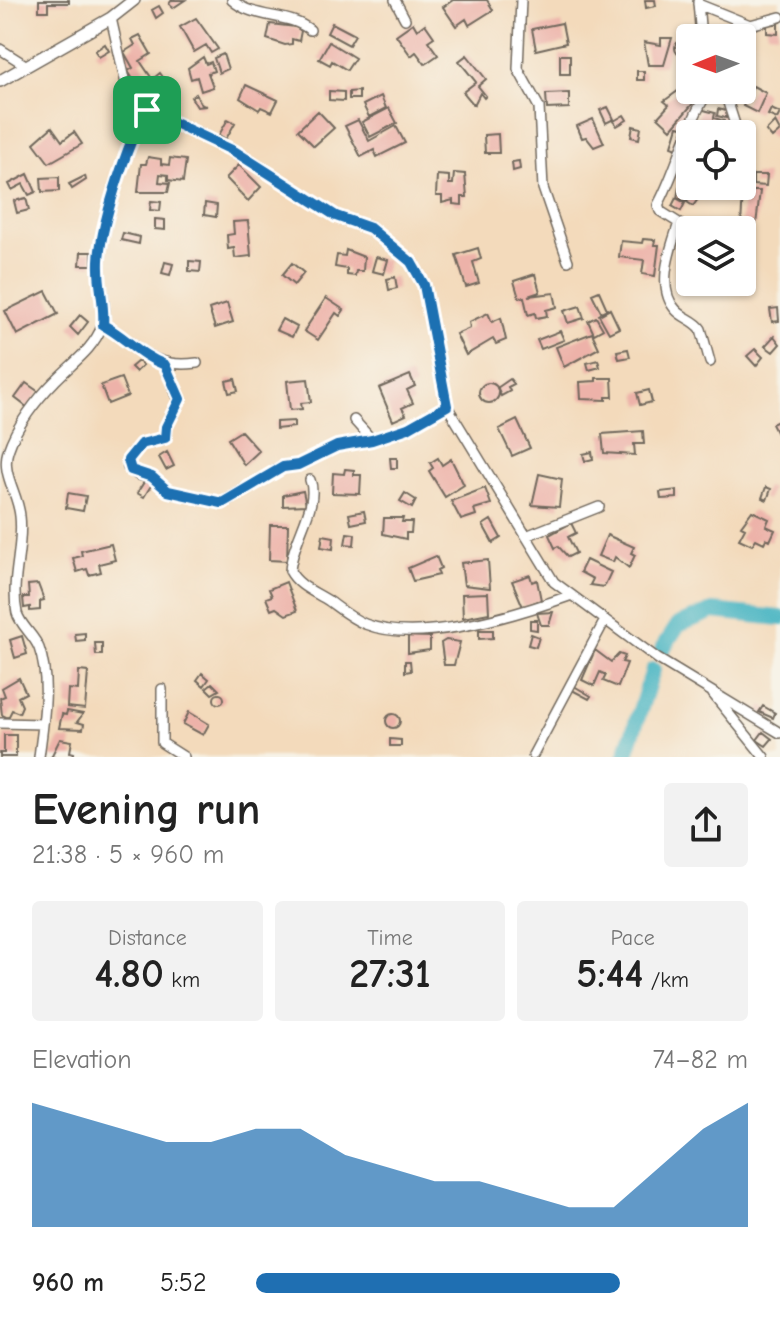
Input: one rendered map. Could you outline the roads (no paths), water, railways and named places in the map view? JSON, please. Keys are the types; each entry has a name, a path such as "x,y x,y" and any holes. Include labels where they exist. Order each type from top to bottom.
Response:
{"main road":[{"path":"0,81 111,18 130,1"}],"street":[{"path":"232,0 243,8 297,21 310,30"},
{"path":"395,0 405,19"},
{"path":"521,0 518,69 539,107 543,188 568,261"},
{"path":"700,24 698,2 750,25 780,17"},
{"path":"111,18 126,84 147,110 234,151 336,216 370,228 411,262 424,285 447,406 554,582 658,659 780,733"},
{"path":"0,49 27,66"},
{"path":"702,104 658,205 660,211 679,223 670,247 667,291 678,312 698,324 705,335 710,362"},
{"path":"39,757 43,724 40,650 31,631 17,616 15,582 20,516 7,476 6,460 12,441 33,407 90,347 103,325 98,267 105,222 137,125 147,110"},
{"path":"103,325 121,335 149,359 165,365 197,363"},
{"path":"165,365 180,399 166,427 166,436 141,444 127,463 131,470 152,477 168,491 222,503 283,467 298,465 337,446 372,440 408,428 447,406"},
{"path":"354,420 372,440"},
{"path":"310,480 312,506 297,536 290,571 302,585 363,623 399,628 450,629 515,616 569,596"},
{"path":"526,536 599,507"},
{"path":"533,755 604,622"},
{"path":"162,689 162,743 184,757"},
{"path":"710,690 764,757"},
{"path":"0,723 43,724"}],"waterway":[{"path":"662,650 678,625 713,611 780,618"},
{"path":"625,757 653,670"}]}
